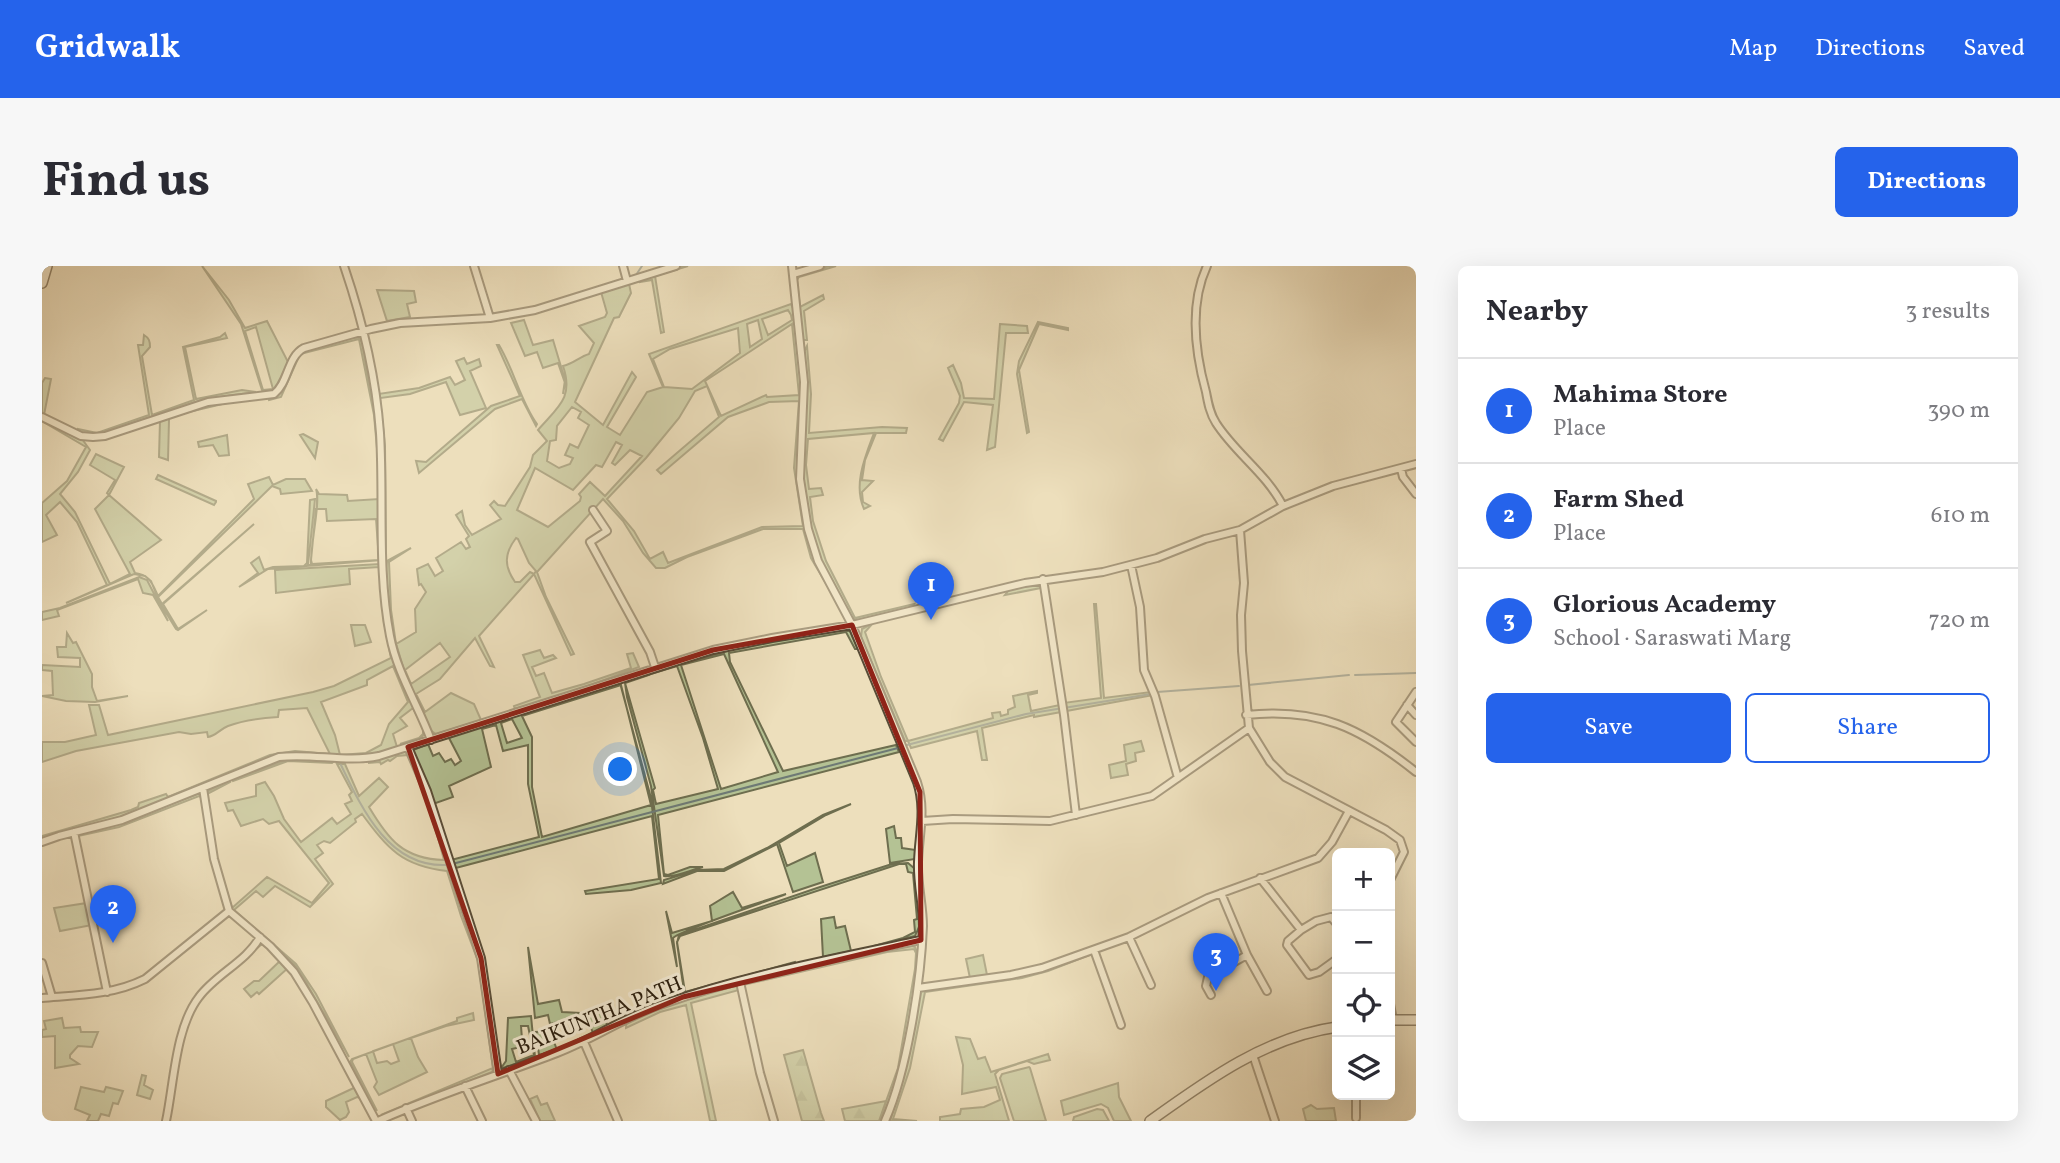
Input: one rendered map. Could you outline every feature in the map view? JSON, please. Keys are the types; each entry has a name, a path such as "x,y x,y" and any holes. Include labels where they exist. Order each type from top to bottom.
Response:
{"street":[{"path":"42,283 47,266"},
{"path":"344,266 363,332 380,434 384,562 390,637 400,673 431,740"},
{"path":"474,266 490,318"},
{"path":"623,266 627,281"},
{"path":"42,417 81,436 105,436 208,402 271,395 280,389 298,351 400,323 490,318 535,310 676,266"},
{"path":"792,266 804,382 804,418 799,461 804,511 818,561 852,625 917,782 922,801 918,862 923,924 918,988 901,1073 892,1105 884,1121"},
{"path":"793,274 820,266"},
{"path":"1207,266 1199,292 1196,336 1210,411 1224,434 1260,472 1283,506"},
{"path":"42,842 122,820 279,757 296,755 367,759 713,650 852,625 1043,579 1086,575 1169,555 1205,539 1240,530 1283,506 1333,486 1416,464"},
{"path":"1401,469 1403,477 1416,494"},
{"path":"593,510 607,531 590,542 650,652 655,667"},
{"path":"1240,530 1244,583 1241,626 1249,728 1280,773 1304,789 1386,830 1403,844 1404,852 1395,870"},
{"path":"1130,565 1140,607 1144,670 1155,696 1178,778"},
{"path":"1043,579 1076,815"},
{"path":"1416,692 1396,722 1416,741"},
{"path":"1408,705 1416,715"},
{"path":"1246,715 1300,715 1342,724 1377,742 1416,772"},
{"path":"922,821 1044,821 1152,796 1249,728"},
{"path":"408,747 427,791 481,958 498,1074"},
{"path":"204,788 214,859 229,911 292,969 377,1121"},
{"path":"918,988 967,983 1042,968 1129,937 1221,893 1311,862 1325,853 1349,811"},
{"path":"74,832 107,992"},
{"path":"1260,878 1301,930"},
{"path":"1221,893 1247,955 1267,990"},
{"path":"42,998 107,992 145,979 229,911"},
{"path":"1332,918 1326,917 1287,941 1287,945 1309,975 1319,972 1332,963"},
{"path":"166,1121 183,1030 193,1006 204,991 247,953 260,937"},
{"path":"1129,937 1151,985"},
{"name":"BAIKUNTHA PATH","path":"377,1121 584,1042 661,1004 740,982 921,940"},
{"path":"1094,950 1121,1026"},
{"path":"1211,995 1206,986 1208,977 1247,955"},
{"path":"42,963 52,997"},
{"path":"740,982 760,1073 774,1121"},
{"path":"1395,1020 1416,1020"},
{"path":"1150,1121 1224,1070 1253,1055 1284,1041 1332,1028"},
{"path":"584,1042 618,1121"},
{"path":"1253,1055 1275,1121"},
{"path":"509,1070 536,1121"},
{"path":"465,1086 482,1121"},
{"path":"1356,1100 1356,1118"},
{"path":"406,1108 412,1121"}],"highlighted area":[{"path":"852,625 920,792 921,940 683,997 498,1074 481,958 408,747 713,650"}],"green space":[{"path":"202,266 229,300 245,328 267,321 288,362 276,389 266,392 262,390 241,324","holes":["256,327 273,389 263,390 245,331"]},
{"path":"688,266 655,276 664,332 661,333 652,280 640,280"},
{"path":"828,266 836,266 799,277 797,280 800,307 823,295 824,299 804,311 807,340 802,340 795,280 800,276"},
{"path":"634,281 629,284 631,293 619,317 614,318 575,402 603,425 632,372 636,377 607,427 620,435 647,392 663,387 649,354 791,304 794,310 801,381 797,462 802,508 831,592 811,558 803,529 763,529 665,568 656,568 623,521 603,499 537,572 574,654 571,655 534,574 479,636 494,667 490,666 475,638 440,679 416,694 425,712 451,693 474,704 481,720 436,734 430,730 408,680 396,644 416,632 415,609 426,592 421,584 419,585 417,569 428,564 435,576 443,571 436,558 461,542 466,549 470,547 466,539 469,536 456,515 462,511 465,525 472,535 501,519 490,505 494,501 505,506 530,467 533,455 547,441 538,430 558,408 565,394 567,386 563,366 589,354 594,343 579,326 605,317 607,313 601,292","holes":["788,310 792,320 768,335 762,319","758,320 762,339 750,347 747,324","792,324 799,395 766,395 721,416 705,381","738,328 740,353 692,389 664,387 653,359 670,349","707,386 719,417 657,470 661,474 728,417 769,402 799,401 794,468 803,526 762,527 668,563 663,552 650,559 634,531 607,499 679,418 695,391","572,407 581,412 578,418 589,425 578,448 570,444 565,455 573,458 570,464 559,468 547,461 550,441 556,440 557,426","616,442 622,445 612,463 615,465 630,450 642,456 605,496 590,482 579,494 580,501 548,527 517,510 535,468 573,490 596,465 602,467","516,538 536,571 534,574 530,572 520,582 515,582 509,571 509,549","440,643 450,657 411,684 405,670"]},
{"path":"377,290 414,291 416,302 407,304 410,317 387,321"},
{"path":"524,320 533,345 553,340 565,382 558,363 543,368 537,352 525,356 511,323"},
{"path":"1038,322 1068,330 1039,324 1019,370 1029,432 1027,433 1017,374 1019,361"},
{"path":"1000,324 1027,326 1028,333 1006,333 995,447 987,450 993,405 964,402 943,441 939,439 959,403 960,396 948,368 953,365 964,398 994,399"},
{"path":"225,333 227,338 185,347 196,399 242,390 256,392 205,399 100,434 78,431 97,433 149,415 138,345 143,345 144,335 150,343 142,356 152,415 194,400 183,347 220,337"},
{"path":"359,337 373,406 377,438 379,471 374,415 359,339 301,354 324,344"},
{"path":"497,345 536,426 522,399 495,409 419,473 416,461 426,462 491,406 520,396"},
{"path":"807,346 811,394 809,433 882,427 907,428 906,433 876,433 865,460 862,480 873,481 862,492 863,502 870,506 864,509 861,500 860,481 864,461 874,433 808,439 806,465 809,489 821,488 823,495 810,497 813,521 826,561 855,618 914,604 912,607 858,620 852,618 822,563 809,520 802,467 807,396 804,352"},
{"path":"300,354 281,397 269,400 268,397 250,399 277,395 292,363"},
{"path":"464,358 467,364 479,359 481,366 470,371 486,408 460,415 446,382 410,394 380,398 385,446 386,557 378,394 419,388 450,377 455,385 465,380 456,361"},
{"path":"45,378 51,379 44,415 42,383"},
{"path":"235,401 172,416 200,406"},
{"path":"166,416 169,420 168,460 159,457 160,421"},
{"path":"42,421 82,439 90,450 78,472 60,494 75,512 110,584 130,574 95,509 109,495 161,540 130,562 135,573 145,576 134,574 66,603 107,585 77,522 60,502 46,515 57,535 42,542 42,503 67,481 86,447"},
{"path":"227,435 229,455 219,456 213,445 199,447 198,442"},
{"path":"300,435 318,442 315,458"},
{"path":"96,454 124,467 109,495 107,493 115,480 90,465"},
{"path":"158,475 216,502 214,505 156,479"},
{"path":"269,477 273,485 286,479 305,479 312,491 281,494 280,489 272,486 158,597 162,604 254,524 163,604 178,629 207,610 178,630 160,603 152,584 158,596 254,499 248,484"},
{"path":"316,489 319,494 347,495 348,501 379,499 381,560 268,569 239,587 258,573 251,563 259,557 264,570 273,567 304,566 307,563 310,500 315,499 308,565 311,565 311,560 312,564 379,560 376,519 327,521 326,509 317,509"},
{"path":"411,548 389,562 395,640 390,614 387,561"},
{"path":"380,564 389,640 425,731 422,738 400,744 423,734 423,728 413,708 400,718 407,726 393,734 397,747 392,749 359,756 296,753 275,756 127,815 42,839 42,836 131,810 138,807 139,803 166,794 168,797 270,755 295,751 330,754 307,708 279,710 278,717 234,724 208,737 207,732 179,732 76,751 42,762 42,742 65,742 96,735 89,705 99,705 108,735 313,692 334,686 391,658 384,622 379,567 349,569 350,584 276,593 275,570","holes":["393,666 408,702 389,724 381,745 366,753 340,755 321,702 367,685 367,680"]},
{"path":"139,577 147,580 168,621 153,595 143,593 138,579 57,610 59,616 42,620 42,612 60,608"},
{"path":"1046,581 1064,703 1101,698 1094,604 1104,698 1151,692 1153,695 1034,715 982,728 987,760 982,760 977,731 911,748 908,741 993,718 992,713 1000,712 1001,716 1008,714 1008,710 1015,707 1013,696 1037,691 1028,695 1031,711 1060,705 1041,588 1005,595 1009,590"},
{"path":"873,623 865,632 908,741 905,741 861,637 862,629"},
{"path":"351,625 365,625 371,642 355,646"},
{"path":"835,630 850,631 858,649 855,649 846,632 729,653 730,662 783,771 896,745 899,752 658,815 664,874 690,867 703,867 679,875 664,876 651,786 625,683 655,788 653,790 656,804 718,789 677,666 651,674 652,671 745,646","holes":["724,654 778,772 721,789 681,665"]},
{"path":"67,633 73,643 76,642 92,674 92,687 97,701 128,696 95,702 66,701 42,696 53,695 52,671 42,670 42,665 80,667 80,658 58,657 57,647 66,647"},
{"path":"540,650 544,658 553,655 556,658 532,667 536,676 544,673 552,693 631,668 627,654 633,653 639,667 515,709 514,706 540,697 523,655"},
{"path":"648,673 649,675 625,683"},
{"path":"620,683 621,685 522,716 532,737 532,787 542,837 651,805 627,709 651,798 661,883 631,890 586,894 585,891 659,879 652,816 452,869 451,860 539,837 528,784 528,745 503,751 496,725 482,729 491,767 449,786 453,797 433,804 413,750 428,744 433,756 439,753 445,762 451,759 455,765 461,761 448,736","holes":["512,719 522,738 507,743 501,723"]},
{"path":"1141,741 1144,751 1135,753 1136,761 1126,764 1128,775 1111,778 1109,765 1126,761 1124,745"},
{"path":"403,751 408,753 427,793 446,860 478,953 494,1067 492,1072 381,1115 493,1068 478,961 447,871 418,865 397,854 362,814 330,843 324,841 317,845 323,853 315,859 333,884 310,907 275,886 263,897 256,891 234,910 296,964 316,994 349,1057 297,967 230,909 215,856 206,792 229,780 230,782 207,794 216,855 232,908 267,877 312,903 329,883 279,821 269,824 263,819 241,826 233,810 228,811 225,803 256,796 256,785 265,782 284,819 301,842 332,818 337,824 351,814 345,804 352,801 349,795 352,792 337,764 345,764 359,796 379,778 388,787 369,807 390,838 418,856 444,860 426,793 408,755 397,756 381,764 369,763"},
{"path":"288,759 334,761 288,761 233,781 232,779"},
{"path":"200,793 210,848 199,796 119,827 78,836 123,822"},
{"path":"851,804 826,815 779,843 787,866 815,853 823,882 793,892 777,844 724,871 697,871 663,884 664,880 697,870 724,869 767,848 823,815"},
{"path":"894,826 896,838 901,838 902,848 916,850 915,859 890,863 886,829"},
{"path":"908,863 915,869 920,925 915,936 874,946 915,932 914,920 917,919 913,873 908,872 906,864 899,864 680,936 678,941 679,935 892,864"},
{"path":"733,892 742,908 786,894 726,916 712,921 710,906"},
{"path":"87,903 92,925 60,931 54,908"},
{"path":"666,911 672,933 708,922 673,938 677,967"},
{"path":"834,917 836,928 845,926 851,951 823,957 821,919"},
{"path":"262,942 281,958 262,944 245,958"},
{"path":"1118,944 1022,978 925,992 910,1068 893,1119 917,1121 890,1121 904,1073 920,991 1022,975"},
{"path":"909,945 915,947 918,955 910,1018 896,1081 879,1121 898,1068 915,969 914,949 887,952 743,985"},
{"path":"528,947 538,1004 559,1000 562,1012 581,1013 603,1008 607,1025 593,1033 587,1017 550,1024 548,1015 535,1018"},
{"path":"983,955 987,975 970,978 966,959"},
{"path":"282,959 297,972 315,999 364,1094 361,1098 346,1102 349,1112 340,1120 326,1107 326,1101 358,1086 289,967 259,994 257,992 251,997 244,989 254,981 259,981"},
{"path":"795,962 796,964 688,994 685,992"},
{"path":"735,986 740,988 739,990 691,1003 716,1121 710,1121 686,1005 660,1012 626,1028 626,1024 633,1017 645,1012"},
{"path":"473,1013 474,1020 411,1038 427,1072 379,1095 374,1087 377,1082 366,1054 353,1059 352,1062 377,1111 350,1062 352,1059 373,1051 377,1063 387,1061 391,1064 399,1061 393,1044 457,1021 457,1018"},
{"path":"531,1016 535,1057 500,1069 497,1064 495,1038 501,1068 506,1061 508,1018","holes":["521,1026 528,1026 534,1055 516,1062 512,1049 525,1046"]},
{"path":"62,1018 64,1028 80,1027 81,1032 98,1032 92,1047 78,1046 70,1055 70,1058 79,1064 55,1068 55,1036 42,1037 42,1030 46,1029 44,1021"},
{"path":"550,1031 557,1050 539,1055 536,1032"},
{"path":"956,1037 970,1039 978,1059 985,1057 991,1072 1048,1054 1050,1060 1034,1064 1027,1061 999,1070 995,1074 1009,1121 940,1121 940,1117 960,1114 961,1109 984,1107 1000,1100 996,1087 962,1094 963,1065"},
{"path":"803,1050 824,1121 802,1121 784,1055"},
{"path":"1029,1067 1046,1121 1014,1121 1000,1078 1002,1074"},
{"path":"142,1075 146,1076 144,1085 153,1090 150,1099 137,1095"},
{"path":"1118,1083 1119,1097 1131,1121 1114,1121 1108,1108 1101,1104 1064,1115 1061,1101"},
{"path":"81,1087 104,1092 106,1087 123,1091 118,1104 113,1103 109,1116 101,1114 98,1121 87,1121 90,1115 75,1109"},
{"path":"537,1096 541,1105 547,1103 555,1121 540,1121 530,1099"},
{"path":"886,1101 879,1121 845,1121 842,1109"},
{"path":"1311,1105 1317,1109 1334,1108 1336,1121 1306,1121 1303,1109"},
{"path":"1097,1109 1103,1110 1109,1121 1073,1121 1074,1117"}],"waterway":[{"path":"636,275 642,266"},
{"path":"1355,675 1416,673"},
{"path":"1248,685 1349,675"},
{"path":"1157,692 1239,686"},
{"path":"907,745 1026,714 1151,694"},
{"path":"452,864 898,748"},
{"path":"341,765 358,800 380,833 409,857 427,863 447,865"}],"place":[{"name":"Mahima Store","path":"931,620"},
{"name":"Farm Shed","path":"113,943"},
{"name":"Glorious Academy","path":"1216,991"}]}
